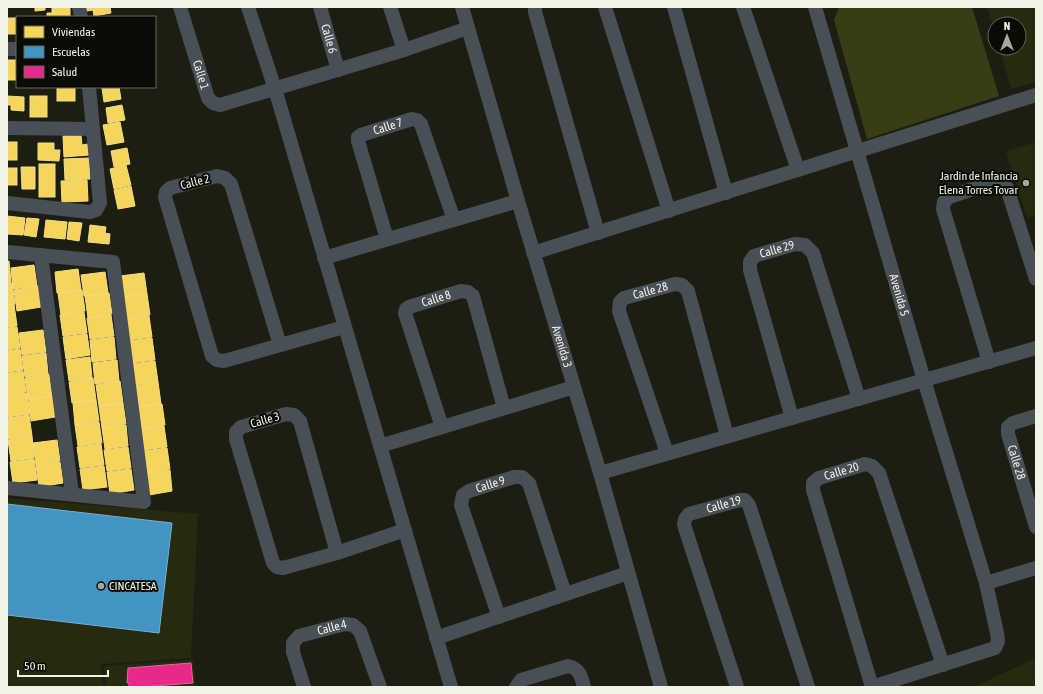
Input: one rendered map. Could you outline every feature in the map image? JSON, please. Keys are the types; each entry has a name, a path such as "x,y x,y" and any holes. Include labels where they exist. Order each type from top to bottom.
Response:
{"street":[{"name":"Calle 1","path":"180,7 208,98 213,103 220,105 275,90 404,50 468,28"},
{"path":"248,7 275,90 451,687"},
{"name":"Calle 6","path":"320,7 338,70"},
{"path":"390,7 404,50"},
{"name":"Avenida 3","path":"462,7 533,253 600,473 661,687"},
{"path":"535,7 535,12 598,233"},
{"path":"605,7 669,210"},
{"path":"674,7 726,193"},
{"path":"743,7 798,170"},
{"name":"Avenida 5","path":"815,7 924,380 986,583 997,633 998,641 995,648 943,665"},
{"path":"7,203 90,212 96,210 100,203 89,88"},
{"path":"533,253 1036,95"},
{"name":"Calle 7","path":"387,239 358,137 412,119 417,120 421,124 454,220"},
{"path":"7,128 94,129"},
{"name":"Calle 2","path":"217,176 225,178 231,184 280,345 224,360 217,360 212,356 165,197 166,192 170,188 217,176"},
{"path":"989,362 943,208 944,202 949,197 994,182 1001,183 1007,188 1036,279"},
{"path":"324,258 518,201"},
{"name":"Calle 29","path":"792,418 750,270 750,262 754,256 795,244 805,245 813,253 859,399"},
{"path":"7,252 113,262 144,502 7,488"},
{"path":"40,255 72,494"},
{"name":"Calle 28","path":"667,453 619,311 620,302 624,298 675,284 682,285 688,291 727,436"},
{"name":"Calle 8","path":"442,427 405,313 406,309 460,290 468,292 473,296 504,408"},
{"path":"280,345 344,327"},
{"path":"600,473 1036,348"},
{"path":"380,446 574,387"},
{"name":"Calle 3","path":"286,414 294,415 300,420 337,553 283,568 273,563 236,440 236,432 241,427 286,414"},
{"name":"Calle 28","path":"1036,416 1013,423 1008,427 1008,434 1036,527"},
{"name":"Calle 20","path":"872,687 813,490 813,483 819,478 864,464 872,466 879,473 943,665"},
{"name":"Calle 9","path":"499,617 461,504 463,495 469,491 514,477 522,477 529,483 565,594"},
{"name":"Calle 19","path":"737,687 684,525 685,519 689,514 740,500 745,500 749,505 808,687"},
{"path":"337,553 405,530"},
{"path":"986,583 1036,568"},
{"path":"436,638 628,573"},
{"name":"Calle 4","path":"304,687 293,652 293,643 299,636 345,624 353,625 360,631 380,687"},
{"path":"872,687 943,665"},
{"path":"516,687 521,680 568,666 574,667 580,674 584,687"}],"shaded area":[{"path":"839,7 972,7 999,96 867,139 834,20"},
{"path":"987,7 1036,7 1036,82 1011,89 1001,56 1027,56 1027,16 990,16"},
{"name":"Jardin de Infancia Elena Torres Tovar","path":"1036,142 1036,215 1027,218 1006,151"},
{"name":"CINCATESA","path":"7,498 198,514 191,658 101,664 103,687 7,687"},
{"path":"1036,657 1036,687 974,687 1027,662"},
{"path":"193,660 196,687 106,687 104,666"}],"building: Viviendas":[{"path":"35,7 45,7 45,10 35,11"},
{"path":"52,7 70,7 70,16 47,16 47,13 52,13"},
{"path":"86,7 110,7 111,13 94,16 93,10 87,11"},
{"path":"7,18 16,18 16,34 7,34"},
{"path":"8,60 16,60 16,80 8,80"},
{"path":"57,88 75,88 75,101 57,101"},
{"path":"102,88 119,88 121,99 104,102"},
{"path":"7,96 24,97 24,111 11,110 11,105 7,105"},
{"path":"30,96 47,96 47,117 30,117"},
{"path":"122,105 125,120 108,123 106,108"},
{"path":"120,122 124,142 107,145 103,125"},
{"path":"81,135 82,145 88,144 89,155 64,157 63,136"},
{"path":"7,142 17,142 17,160 7,160"},
{"path":"38,143 54,143 54,150 60,150 59,161 38,160"},
{"path":"127,148 130,164 114,167 111,151"},
{"path":"89,158 90,179 65,180 64,159"},
{"path":"39,164 55,164 55,197 39,197"},
{"path":"126,165 131,185 114,189 110,169"},
{"path":"21,167 35,167 35,189 22,189"},
{"path":"7,168 17,168 17,185 7,185"},
{"path":"87,180 88,201 62,202 61,181"},
{"path":"131,186 135,206 118,209 114,190"},
{"path":"7,216 25,218 23,235 7,234"},
{"path":"27,218 39,219 36,237 24,235"},
{"path":"46,220 67,222 65,239 44,237"},
{"path":"69,222 82,223 79,241 67,239"},
{"path":"90,225 106,227 105,233 110,234 109,244 88,242"},
{"path":"7,261 9,261 11,282 7,283"},
{"path":"34,265 37,286 13,289 11,268"},
{"path":"78,269 81,290 57,293 55,272"},
{"path":"105,272 108,293 84,296 81,275"},
{"path":"144,273 147,294 123,297 120,276"},
{"path":"7,283 12,283 15,304 7,305"},
{"path":"38,286 41,307 17,311 14,290"},
{"path":"82,290 85,311 61,315 58,293"},
{"path":"109,293 112,314 88,318 85,296"},
{"path":"147,294 150,315 126,319 124,297"},
{"path":"14,304 17,326 7,327 7,305"},
{"path":"84,312 87,333 63,336 60,315"},
{"path":"111,315 114,336 90,339 87,318"},
{"path":"149,316 152,337 128,340 125,319"},
{"path":"17,327 20,348 7,350 7,328"},
{"path":"43,330 46,352 22,355 19,333"},
{"path":"87,334 90,355 66,359 63,337"},
{"path":"114,337 116,359 92,362 90,340"},
{"path":"152,338 155,360 131,363 128,341"},
{"path":"20,349 23,370 7,372 7,351"},
{"path":"46,353 48,374 25,377 22,356"},
{"path":"90,357 92,378 69,381 66,360"},
{"path":"117,360 119,381 95,384 93,363"},
{"path":"155,361 158,382 134,385 131,364"},
{"path":"23,371 26,392 7,395 7,373"},
{"path":"49,374 52,396 28,399 25,378"},
{"path":"93,378 96,400 72,403 69,382"},
{"path":"120,381 123,403 99,406 96,385"},
{"path":"158,382 161,404 138,407 135,386"},
{"path":"27,393 30,414 7,417 7,395"},
{"path":"53,396 55,417 31,421 29,399"},
{"path":"96,400 99,421 75,425 73,403"},
{"path":"123,403 126,424 102,428 99,406"},
{"path":"162,404 165,425 141,429 138,407"},
{"path":"29,415 32,436 8,439 7,418"},
{"path":"99,422 102,443 78,446 75,425"},
{"path":"126,425 128,446 105,449 102,428"},
{"path":"164,426 167,447 143,450 140,429"},
{"path":"32,436 34,458 11,461 8,440"},
{"path":"57,440 60,461 36,465 33,443"},
{"path":"101,444 104,465 80,468 77,447"},
{"path":"128,447 131,468 107,471 104,450"},
{"path":"167,448 170,469 146,473 143,451"},
{"path":"34,459 37,480 13,483 10,462"},
{"path":"60,462 63,483 39,487 36,465"},
{"path":"104,466 107,487 83,490 80,469"},
{"path":"131,469 134,490 110,494 107,472"},
{"path":"170,470 172,491 149,495 146,473"}],"building: Escuelas":[{"path":"7,504 172,523 159,633 7,615"}],"building: Salud":[{"path":"191,663 193,683 129,687 129,683 127,683 128,668"}],"place":[{"name":"Jardin de Infancia Elena Torres Tovar","path":"1026,183"},
{"name":"CINCATESA","path":"101,586"}]}
